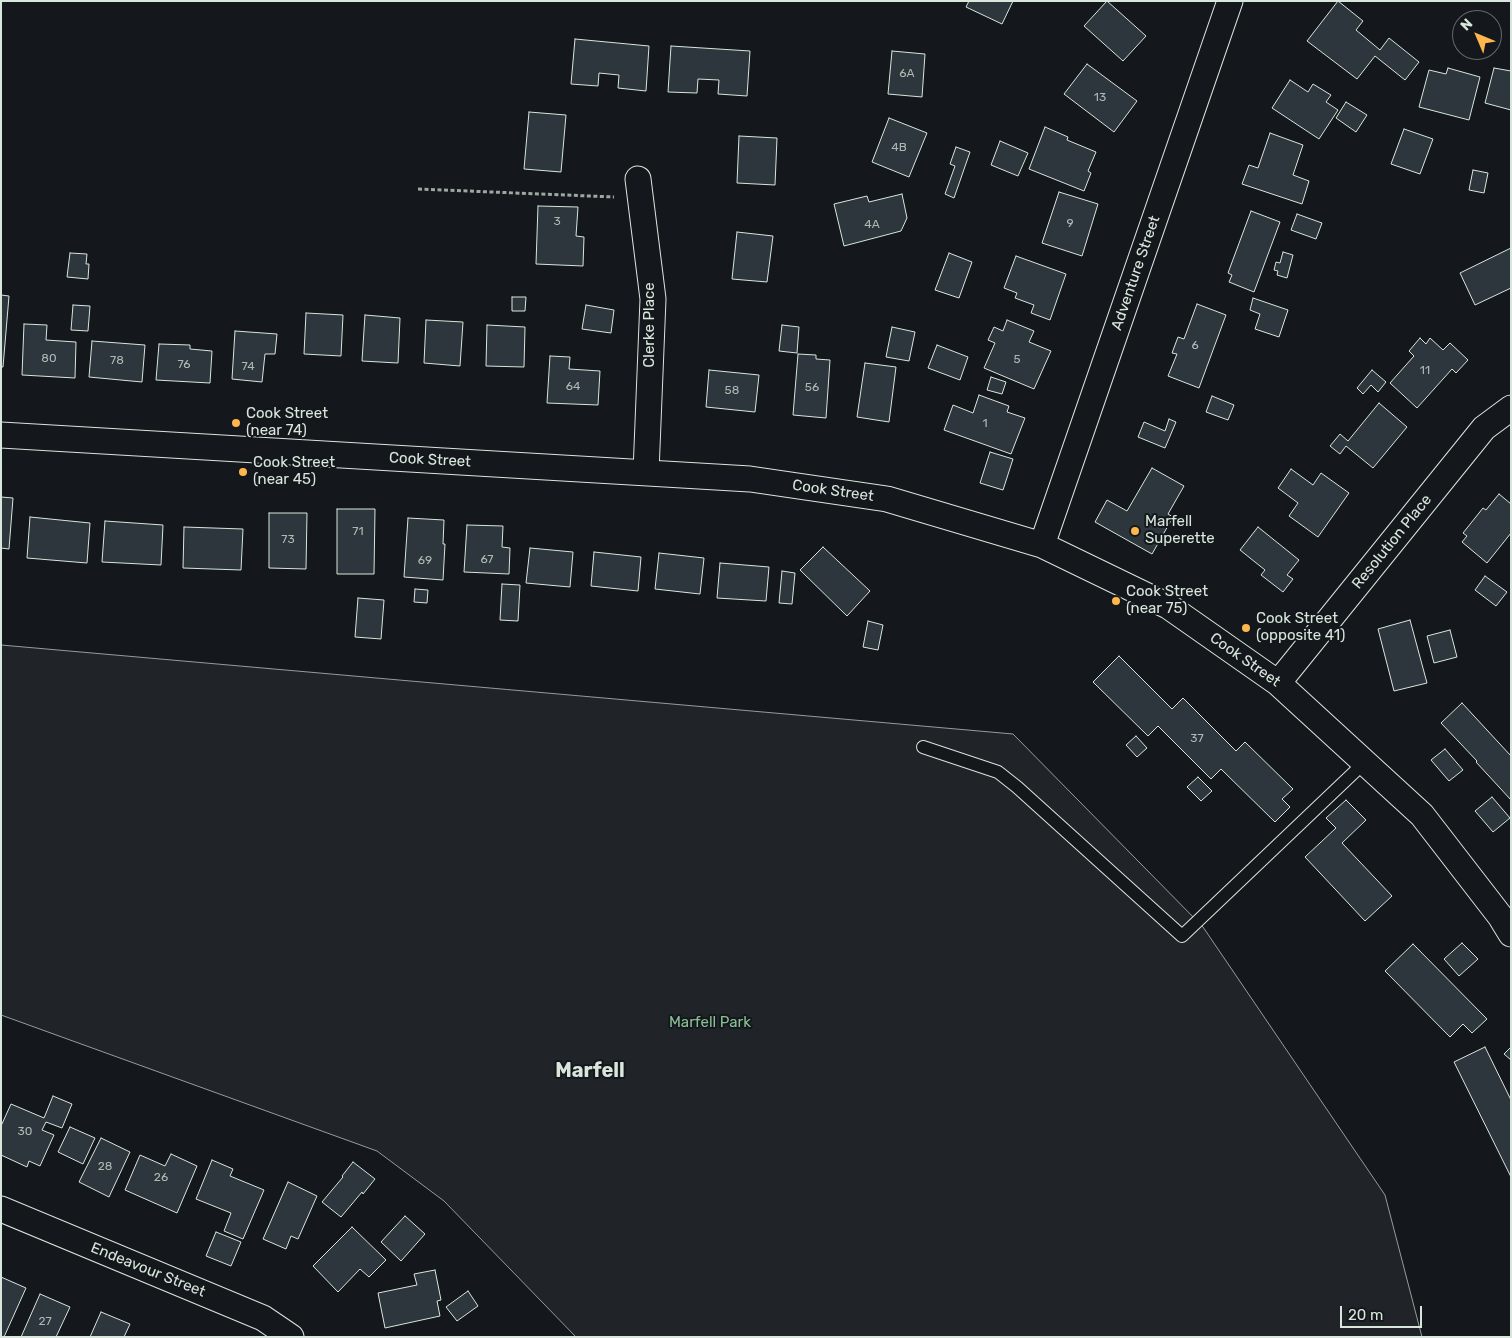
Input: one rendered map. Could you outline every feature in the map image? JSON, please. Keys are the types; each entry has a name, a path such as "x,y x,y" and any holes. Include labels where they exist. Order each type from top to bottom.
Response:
{"street":[{"name":"Adventure Street","path":"1042,545 1230,1"},
{"name":"Clerke Place","path":"639,188 653,299 646,472"},
{"name":"Resolution Place","path":"1278,683 1484,428 1511,408"},
{"name":"Cook Street","path":"1,435 750,479 887,499 1042,545 1168,606 1278,683 1422,815 1507,919"},
{"name":"Endeavour Street","path":"1,1209 263,1318 291,1337"}],"lane":[{"path":"923,746 998,772 1024,793 1182,936 1365,762"}],"path":[{"path":"418,189 639,188"}],"green space":[{"name":"Marfell Park","path":"1,645 1013,734 1203,927 1385,1195 1422,1337 576,1337 444,1201 377,1151 1,1015"}],"building":[{"path":"969,1 1013,1 1002,24 966,7"},
{"path":"1107,1 1146,36 1123,61 1084,26"},
{"path":"1338,1 1363,21 1356,30 1380,50 1389,38 1419,62 1405,80 1375,56 1357,79 1307,41"},
{"path":"575,39 649,46 646,91 618,88 619,75 599,73 598,86 571,84"},
{"path":"671,46 750,51 747,96 718,94 719,80 698,79 697,93 668,92"},
{"path":"892,51 925,54 922,97 888,94"},
{"path":"1087,64 1137,101 1114,132 1064,94"},
{"path":"1448,68 1480,77 1469,120 1419,107 1429,70 1446,74"},
{"path":"1494,68 1511,71 1511,110 1485,103"},
{"path":"1290,80 1308,92 1313,84 1331,95 1326,102 1338,110 1319,139 1272,108"},
{"path":"1346,102 1367,115 1356,132 1336,118"},
{"path":"529,112 566,115 561,172 524,169"},
{"path":"889,118 927,133 909,177 872,162"},
{"path":"1045,127 1068,137 1067,140 1096,152 1088,171 1091,173 1084,191 1029,169"},
{"path":"1404,129 1433,139 1420,174 1391,164"},
{"path":"1270,133 1303,145 1293,175 1309,181 1302,204 1242,184 1249,165 1258,168"},
{"path":"739,136 777,138 775,185 737,183"},
{"path":"1000,141 1028,153 1018,176 991,165"},
{"path":"956,147 970,152 954,198 945,194 955,166 950,164"},
{"path":"1473,170 1488,173 1484,193 1469,190"},
{"path":"1059,192 1098,204 1082,256 1042,243"},
{"path":"902,194 907,218 901,231 844,246 834,204 867,196 869,202"},
{"path":"538,206 578,207 576,236 584,237 583,266 536,264"},
{"path":"1251,211 1280,222 1254,292 1229,282 1232,275 1228,273"},
{"path":"1297,214 1322,223 1316,239 1291,230"},
{"path":"737,232 773,236 767,282 732,279"},
{"path":"1511,248 1511,288 1475,305 1460,273"},
{"path":"1283,252 1293,255 1287,278 1277,275 1278,271 1274,270 1276,262 1280,263"},
{"path":"70,253 87,254 86,264 89,264 88,279 67,277"},
{"path":"949,253 972,262 959,298 935,290"},
{"path":"1016,256 1066,274 1050,320 1031,313 1034,305 1015,298 1017,293 1004,288"},
{"path":"1,295 9,296 3,367 1,367"},
{"path":"512,297 526,297 525,311 512,311"},
{"path":"1253,298 1288,310 1279,337 1255,329 1260,314 1250,310"},
{"path":"1197,304 1226,315 1199,388 1168,376 1177,354 1172,353 1178,337 1184,339"},
{"path":"73,305 90,306 88,331 71,330"},
{"path":"586,305 614,310 611,333 582,329"},
{"path":"306,313 343,315 341,356 304,354"},
{"path":"365,315 400,318 398,363 362,361"},
{"path":"426,320 463,322 460,366 424,363"},
{"path":"1007,320 1034,331 1029,342 1051,351 1034,389 984,368 995,343 988,340 994,327 1003,331"},
{"path":"24,324 47,325 46,340 76,342 75,378 22,375"},
{"path":"487,325 525,327 524,367 486,366"},
{"path":"782,325 799,327 797,353 779,351"},
{"path":"892,327 915,332 909,361 886,357"},
{"path":"235,331 277,334 275,354 265,354 262,382 232,379"},
{"path":"1420,338 1426,344 1430,338 1443,350 1450,343 1468,360 1456,373 1452,369 1417,408 1390,383 1414,356 1409,351"},
{"path":"92,341 145,345 142,382 89,377"},
{"path":"159,344 190,345 190,349 212,351 210,383 156,380"},
{"path":"937,345 968,357 960,380 928,368"},
{"path":"798,354 816,355 816,359 830,360 826,418 793,415"},
{"path":"550,356 570,357 569,369 600,371 598,405 547,403"},
{"path":"865,363 896,367 889,422 857,417"},
{"path":"709,370 759,375 755,412 706,407"},
{"path":"1372,370 1386,382 1378,392 1371,385 1363,394 1357,388"},
{"path":"991,377 1006,382 1002,394 987,390"},
{"path":"979,395 1009,406 1007,412 1025,418 1011,454 944,430 953,405 973,413"},
{"path":"1212,396 1234,405 1228,420 1206,412"},
{"path":"1379,403 1407,427 1373,468 1346,446 1340,454 1330,446 1340,434 1348,441"},
{"path":"1169,419 1176,422 1165,448 1138,437 1144,422 1165,431"},
{"path":"990,452 1013,459 1003,490 980,483"},
{"path":"1152,468 1184,486 1168,514 1173,517 1152,554 1095,522 1107,500 1127,511"},
{"path":"1291,469 1313,485 1321,473 1349,493 1318,537 1289,516 1298,503 1278,488"},
{"path":"1499,494 1511,504 1511,533 1487,563 1462,542 1467,536 1463,533 1483,508 1486,510"},
{"path":"1,497 13,498 9,549 1,548"},
{"path":"337,509 375,509 374,574 337,574"},
{"path":"269,513 307,513 306,569 269,568"},
{"path":"30,517 90,523 87,563 27,558"},
{"path":"408,518 444,520 443,580 404,577"},
{"path":"105,521 163,525 161,565 102,562"},
{"path":"467,525 503,526 502,547 510,548 509,574 464,572"},
{"path":"184,527 243,529 241,570 183,568"},
{"path":"1258,527 1299,560 1287,575 1293,579 1283,592 1261,575 1265,570 1240,550"},
{"path":"823,547 870,591 847,616 800,570"},
{"path":"530,548 573,552 570,587 526,583"},
{"path":"594,552 641,557 638,591 591,586"},
{"path":"659,553 704,558 700,594 655,589"},
{"path":"720,563 769,567 766,601 717,598"},
{"path":"782,571 795,573 792,604 779,603"},
{"path":"1485,576 1507,592 1496,606 1475,590"},
{"path":"502,584 520,585 518,621 500,620"},
{"path":"415,589 428,590 427,603 414,602"},
{"path":"358,598 384,600 381,639 355,637"},
{"path":"1410,620 1427,683 1394,691 1378,629"},
{"path":"868,621 883,625 878,650 863,647"},
{"path":"1450,630 1457,657 1434,663 1427,636"},
{"path":"1119,656 1172,709 1183,698 1236,751 1245,742 1293,789 1282,799 1290,807 1275,822 1221,769 1211,779 1158,726 1148,736 1093,682"},
{"path":"1462,703 1511,756 1511,800 1441,723"},
{"path":"1136,736 1147,748 1137,757 1126,745"},
{"path":"1445,749 1463,770 1449,781 1431,760"},
{"path":"1198,777 1212,791 1201,801 1187,787"},
{"path":"1492,797 1510,818 1493,832 1475,811"},
{"path":"1346,800 1366,820 1342,843 1392,896 1365,921 1305,857 1336,828 1326,818"},
{"path":"1462,943 1478,959 1459,976 1444,959"},
{"path":"1413,944 1487,1019 1472,1033 1463,1024 1450,1037 1385,971"},
{"path":"1485,1047 1511,1100 1511,1177 1454,1062"},
{"path":"1511,1047 1511,1060 1504,1054"},
{"path":"53,1096 72,1104 62,1128 46,1122 42,1130 54,1135 40,1166 29,1161 27,1167 1,1155 1,1126 11,1104 44,1118"},
{"path":"70,1127 95,1138 83,1164 58,1152"},
{"path":"101,1138 130,1152 109,1197 79,1182"},
{"path":"171,1154 197,1166 177,1213 125,1190 140,1155 165,1166"},
{"path":"212,1160 233,1169 230,1176 264,1190 243,1239 224,1231 231,1213 196,1199"},
{"path":"353,1162 375,1179 341,1217 322,1202"},
{"path":"288,1182 317,1196 298,1239 291,1236 286,1249 263,1239"},
{"path":"405,1216 425,1234 401,1261 381,1242"},
{"path":"352,1227 386,1260 369,1277 360,1269 338,1292 313,1266"},
{"path":"216,1232 241,1242 231,1266 206,1256"},
{"path":"435,1270 441,1300 437,1301 440,1316 385,1328 378,1293 417,1285 414,1274"},
{"path":"1,1277 26,1288 4,1337 1,1337"},
{"path":"468,1291 478,1306 457,1321 446,1307"},
{"path":"40,1294 70,1307 56,1337 21,1337"},
{"path":"101,1312 130,1324 124,1337 90,1337"}],"place":[{"name":"Cook Street (near 74)","path":"236,423"},
{"name":"Cook Street (near 45)","path":"243,472"},
{"name":"Marfell Superette","path":"1135,531"},
{"name":"Cook Street (near 75)","path":"1116,601"},
{"name":"Cook Street (opposite 41)","path":"1246,628"}],"district":[{"name":"Marfell","path":"590,1071"}]}
